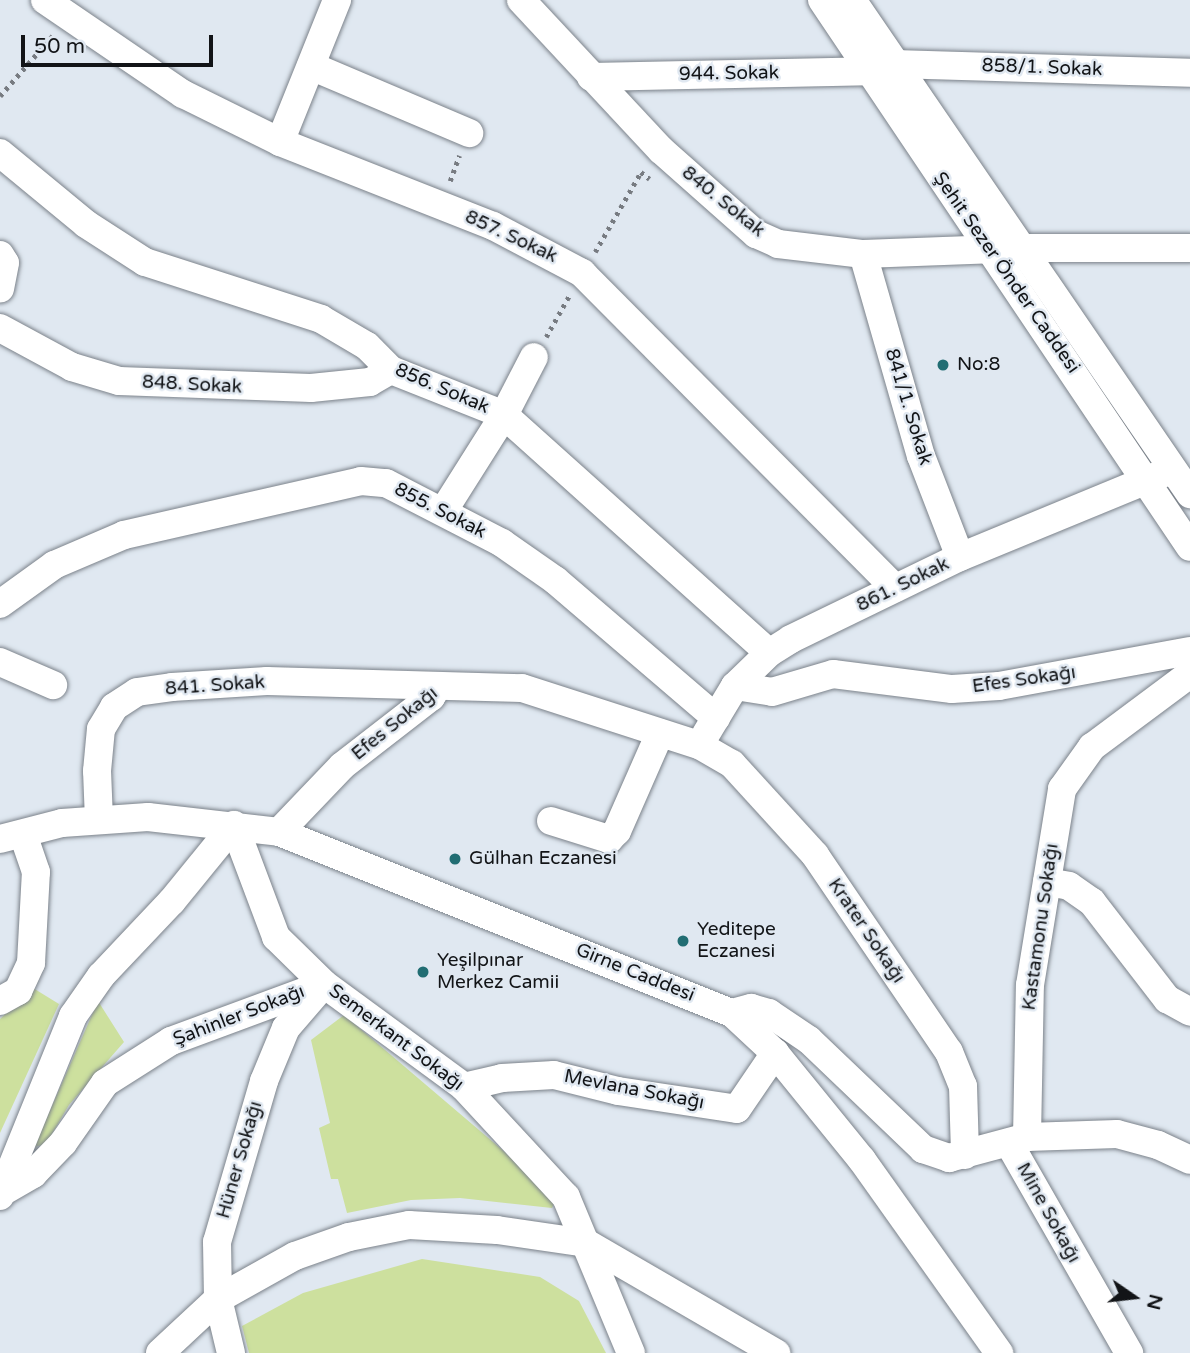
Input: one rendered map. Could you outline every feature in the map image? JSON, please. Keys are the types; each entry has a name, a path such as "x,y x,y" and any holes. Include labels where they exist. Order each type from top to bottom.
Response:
{"street":[{"name":"857. Sokak","path":"45,0 183,94 280,142 440,205 545,251 582,273 895,588"},
{"path":"280,142 337,0"},
{"name":"840. Sokak","path":"521,0 661,150 756,233 778,244 863,254 1024,248"},
{"name":"Şehit Sezer Önder Caddesi","path":"822,0 881,67 1024,248 1171,472 1190,547"},
{"name":"Şehit Sezer Önder Caddesi","path":"852,0 881,67 993,249 1190,494"},
{"path":"311,66 469,133"},
{"name":"944. Sokak","path":"591,77 881,67"},
{"name":"858/1. Sokak","path":"881,67 1190,74"},
{"name":"856. Sokak","path":"0,153 86,224 145,262 321,319 367,346 391,370 505,415 691,578 769,653"},
{"path":"1024,248 1190,248"},
{"name":"841/1. Sokak","path":"863,254 921,456 960,557"},
{"path":"0,255 5,263 0,289"},
{"name":"848. Sokak","path":"0,328 72,367 119,381 311,388 370,382 391,370"},
{"path":"444,510 505,415 534,357"},
{"name":"861. Sokak","path":"699,745 735,687 769,653 960,557 1171,472"},
{"name":"855. Sokak","path":"0,604 54,565 124,535 361,481 386,483 444,510 555,580 716,718"},
{"name":"Efes Sokağı","path":"735,687 772,692 833,674 953,689 999,686 1190,651"},
{"path":"0,662 54,685"},
{"name":"Kastamonu Sokağı","path":"1019,1141 1030,985 1062,789 1092,747 1190,674"},
{"name":"841. Sokak","path":"99,820 97,771 101,729 114,707 137,692 267,681 438,686"},
{"name":"Efes Sokağı","path":"279,832 342,766 431,697 438,686 522,688 699,745"},
{"path":"551,821 609,839 618,831 660,733"},
{"name":"Krater Sokağı","path":"699,745 732,764 814,855 949,1052 963,1086 965,1155"},
{"name":"Girne Caddesi","path":"11,837 62,823 148,817 279,832 732,1013 775,1053 862,1160 999,1353"},
{"path":"2,1193 52,1059 73,1016 101,976 172,901 234,825"},
{"name":"Semerkant Sokağı","path":"234,825 276,937 324,984 464,1087 566,1197 631,1353"},
{"path":"0,1000 18,991 31,963 36,873 11,837"},
{"path":"1047,882 1069,886 1093,902 1167,999 1190,1012"},
{"name":"Şahinler Sokağı","path":"2,1193 33,1174 56,1151 105,1083 171,1041 324,984"},
{"name":"Hüner Sokağı","path":"232,1353 218,1299 217,1242 264,1081 286,1028 324,984"},
{"path":"732,1013 751,1008 769,1013 809,1040 908,1138 949,1158 1019,1141 1117,1134 1158,1145 1190,1160"},
{"name":"Mevlana Sokağı","path":"464,1087 502,1078 554,1075 618,1091 737,1109 775,1053"},
{"name":"Mine Sokağı","path":"1019,1141 1129,1353"},
{"path":"160,1353 218,1299 295,1256 349,1237 409,1225 497,1230 586,1242 776,1353"}],"path":[{"path":"0,96 70,16"},
{"path":"440,205 469,133"}],"green space":[{"path":"33,988 59,1004 0,1133 0,1019"},
{"path":"98,1001 124,1042 69,1105 46,1144 34,1147"},
{"path":"344,1015 506,1153 555,1201 552,1208 460,1198 411,1200 347,1213 338,1179 331,1179 319,1128 330,1123 311,1040"},
{"path":"422,1259 540,1277 579,1301 606,1353 249,1353 242,1326 303,1293"}],"place":[{"name":"No:8","path":"943,365"},
{"name":"Gülhan Eczanesi","path":"455,859"},
{"name":"Yeditepe Eczanesi","path":"683,941"},
{"name":"Yeşilpınar Merkez Camii","path":"423,972"}]}
